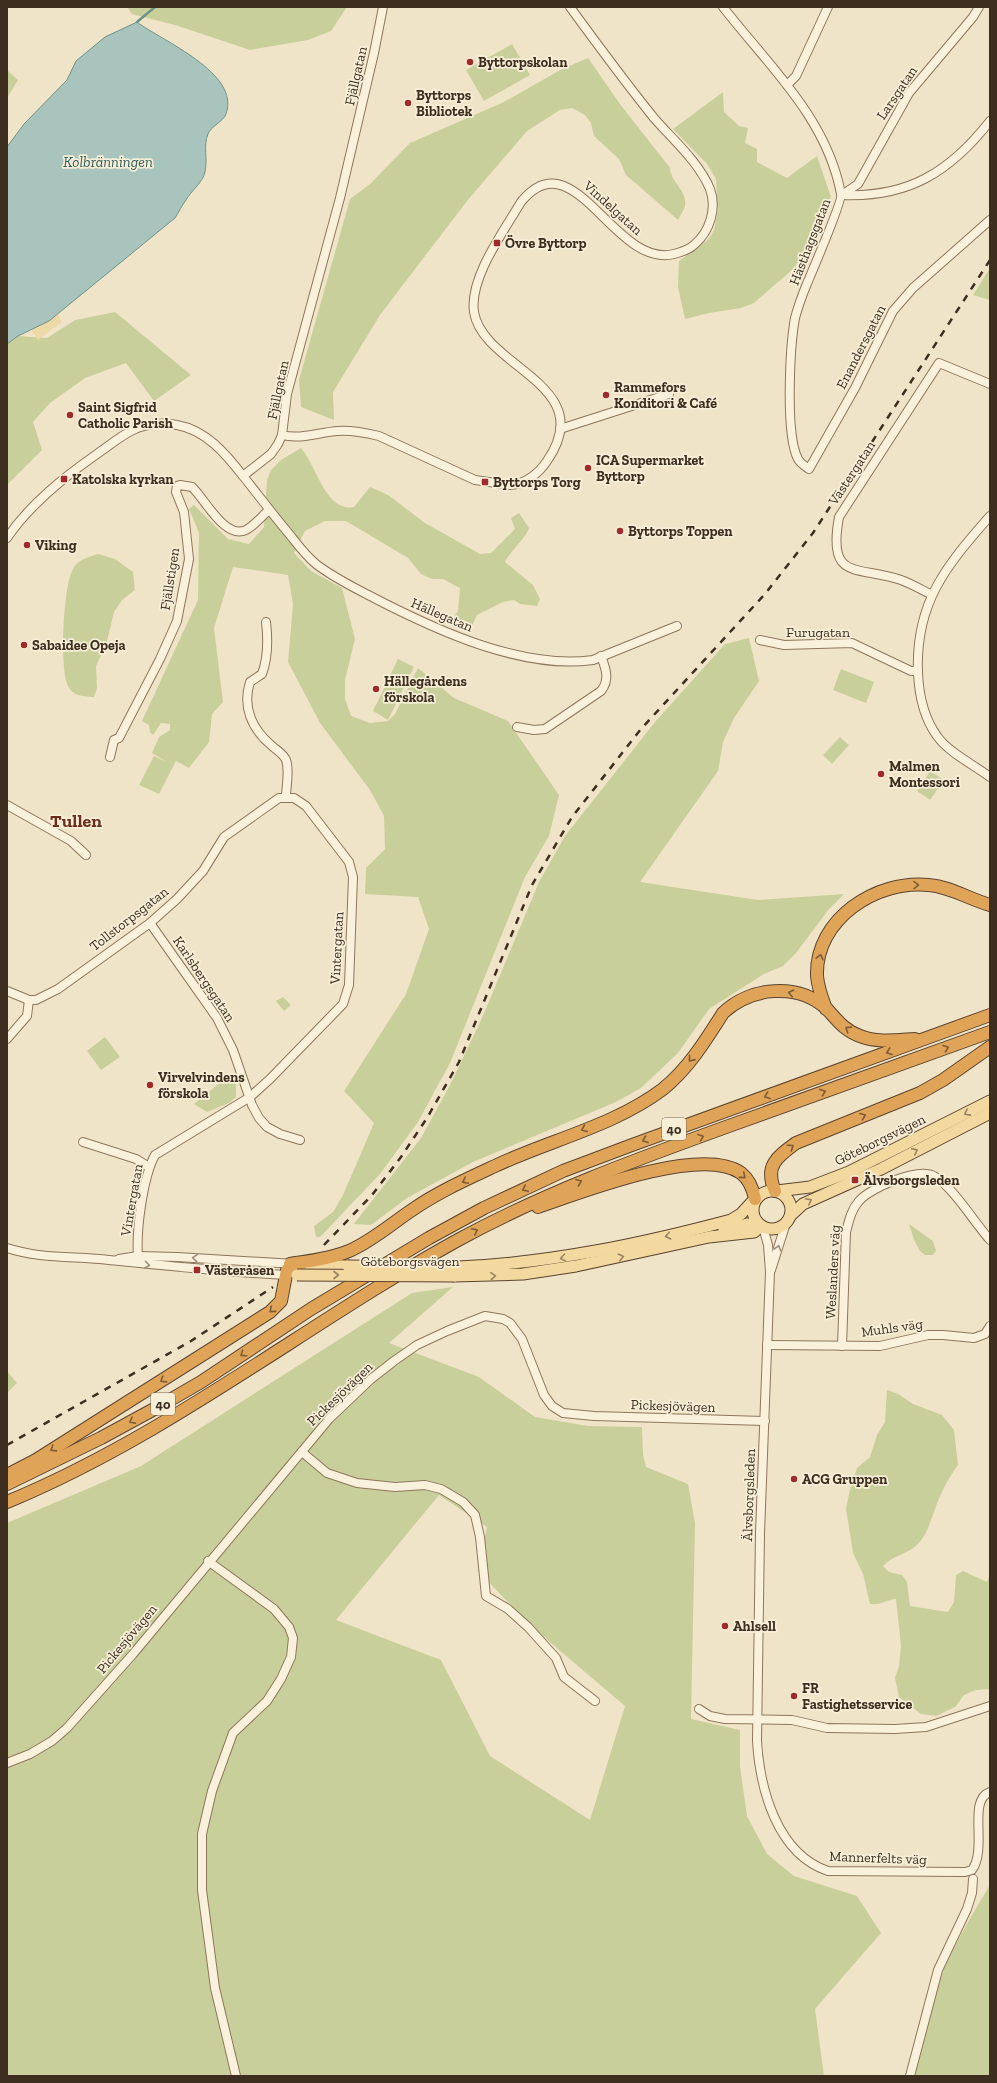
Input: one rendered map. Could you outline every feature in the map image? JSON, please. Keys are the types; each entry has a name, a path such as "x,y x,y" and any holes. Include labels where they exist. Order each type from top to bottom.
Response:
{"highway":[{"path":"826,1009 817,975 824,945 830,933 846,913 866,898 890,887 929,885 954,890 990,904"},
{"path":"290,1271 350,1251 378,1234 413,1209 449,1188 496,1165 620,1115 643,1103 664,1088 681,1071 723,1013 742,999 769,991 782,991 809,999 826,1009 847,1030 860,1036 886,1040 926,1039"},
{"name":"40","path":"7,1484 95,1441 158,1407 201,1382 311,1309 429,1238 484,1208 563,1171 625,1147 990,1015"},
{"name":"40","path":"7,1502 104,1456 169,1420 327,1319 458,1240 557,1191 635,1160 990,1032"},
{"path":"776,1191 771,1180 771,1168 778,1158 796,1143 920,1093 943,1080 990,1047"},
{"path":"493,1222 629,1177 688,1166 718,1166 737,1171 751,1184 754,1200"},
{"path":"7,1475 36,1460 270,1312 277,1307 283,1294 290,1268 307,1265"}],"main road":[{"name":"Göteborgsvägen","path":"708,1232 742,1205 754,1200 763,1193 810,1187 849,1172 990,1101"},
{"name":"Göteborgsvägen","path":"307,1265 456,1272 497,1276 548,1271 611,1259 708,1232 747,1224 776,1229 807,1202 881,1169 990,1113"},
{"path":"776,1191 785,1196 789,1202 788,1219"},
{"path":"754,1200 752,1208 753,1216 762,1226"},
{"name":"Göteborgsvägen","path":"290,1271 456,1272"}],"street":[{"name":"Fjällgatan","path":"243,476 271,454 282,435 287,394 340,198 373,59 383,7"},
{"name":"Vindelgatan","path":"282,435 299,436 339,431 368,434 379,436 475,480 510,485 530,478 544,464 555,448 560,429 558,412 548,393 488,339 477,323 474,312 474,301 478,282 521,202 527,194 544,185 555,184 571,188 628,241 643,251 659,256 682,252 695,245 708,230 713,204 710,190 703,176 649,111 570,7"},
{"name":"Hästhagsgatan","path":"723,7 787,85 824,140 842,195 805,288 796,317 792,342 790,376 793,444 799,461 809,469"},
{"path":"787,85 796,76 828,7"},
{"name":"Larsgatan","path":"842,195 858,184 909,93 973,17 979,7"},
{"path":"842,195 867,196 910,187 931,176 960,155 990,121"},
{"name":"Enandersgatan","path":"809,469 855,388 893,311 913,288 990,220"},
{"name":"Västergatan","path":"932,595 902,580 851,569 842,563 837,554 836,537 839,517 939,363 990,384"},
{"path":"560,429 670,394"},
{"path":"7,538 26,514 74,470 118,439 134,430 150,425 170,424 191,429 205,437 227,455 243,476"},
{"name":"Hällegatan","path":"243,476 269,510 316,564 350,585 435,627 480,644 532,658 582,661 601,656 677,626"},
{"name":"Fjällstigen","path":"110,757 114,740 119,738 160,659 176,621 189,559 185,519 176,492 177,486 192,487 224,526 236,532 247,530 269,510"},
{"path":"990,516 948,566 932,595 919,632 918,671 923,707 927,720 938,737 990,777"},
{"path":"266,622 268,638 265,661 262,674 250,682 248,712 250,719 262,737 286,759 286,797"},
{"name":"Furugatan","path":"760,640 784,645 852,643 911,671 918,671"},
{"path":"517,727 534,730 545,729 601,691 606,685 607,679 601,656"},
{"name":"Tollstorpsgatan","path":"29,1000 36,1000 49,995 150,922 177,899 203,871 224,837 268,805 279,798 286,797"},
{"name":"Vintergatan","path":"138,1256 140,1220 149,1167 155,1155 250,1097 270,1080 343,1004 349,985 352,870 349,862 306,806 294,798 286,797"},
{"path":"7,805 71,841 86,855"},
{"name":"Karlsbergsgatan","path":"150,922 217,1018 233,1050 259,1118 267,1127 280,1134 300,1140"},
{"path":"7,991 29,1000 27,1016 7,1039"},
{"path":"84,1142 136,1159 149,1167"},
{"name":"Weslanders väg","path":"842,1346 846,1232 850,1214 859,1201 872,1191 910,1176 928,1174 946,1185 990,1240"},
{"name":"Älvsborgsleden","path":"770,1272 788,1219"},
{"name":"Älvsborgsleden","path":"757,1719 760,1533 770,1272 768,1245 762,1226"},
{"name":"Göteborgsvägen","path":"7,1248 46,1256 108,1260 162,1267 290,1271"},
{"name":"Göteborgsvägen","path":"108,1260 138,1256 177,1257 222,1261 290,1271"},
{"name":"Pickesjövägen","path":"7,1763 30,1754 52,1741 67,1728 133,1654 208,1562 329,1419 371,1379 394,1362 429,1340 474,1319 485,1316 503,1319 517,1330 522,1338 544,1395 552,1406 563,1413 609,1417 765,1421"},
{"name":"Muhls väg","path":"767,1345 880,1346 928,1335 974,1338 985,1334 990,1324"},
{"path":"302,1452 328,1473 357,1483 395,1487 425,1485 441,1489 463,1502 475,1515 480,1537 486,1596 508,1609 528,1627 556,1658 564,1677 595,1701"},
{"path":"208,1562 274,1609 289,1627 293,1638 290,1657 281,1679 267,1701 233,1733 212,1791 202,1834 202,1890 215,1988 236,2076"},
{"path":"699,1709 710,1716 725,1719 792,1720 839,1728 904,1729 926,1727 990,1706"},
{"name":"Mannerfelts väg","path":"757,1719 758,1767 771,1810 799,1855 816,1867 828,1871 952,1872 972,1870 976,1864 980,1848 979,1804 984,1795 990,1792"},
{"path":"910,2076 938,1970 967,1909 972,1893 973,1879"}],"green space":[{"path":"127,7 347,7 331,31 308,40 250,50 175,25 132,14"},
{"path":"512,44 530,75 484,101 466,70"},
{"path":"588,58 620,104 670,168 673,178 682,191 685,201 685,206 678,220 626,175 619,159 594,136 591,123 585,115 572,108 560,110 527,131 467,201 380,315 333,392 334,420 301,407 299,380 350,199 370,184 410,143 504,102 562,69"},
{"path":"7,70 18,80 7,98"},
{"path":"723,92 724,112 739,126 748,128 745,143 757,149 757,162 787,178 817,156 831,197 811,244 793,269 754,303 741,308 709,313 685,319 678,287 679,261 709,239 714,230 718,210 716,179 707,164 673,129"},
{"path":"990,268 990,300 973,295"},
{"path":"115,312 191,375 154,401 126,363 85,378 50,403 33,422 42,450 7,485 7,344 18,336 47,338 75,320"},
{"path":"301,448 329,495 344,507 354,507 370,487 388,495 425,523 480,554 491,553 515,529 511,518 519,513 529,528 528,532 505,562 533,585 540,599 537,606 520,604 514,600 503,602 477,615 471,628 465,629 449,623 458,611 460,588 443,579 432,579 421,574 408,558 346,521 325,521 305,531 294,553 311,571 342,588 355,639 345,680 345,699 351,716 370,723 388,721 395,714 418,668 454,698 508,721 559,795 549,836 525,877 450,1063 418,1122 380,1174 320,1237 316,1237 314,1226 333,1212 343,1195 374,1123 344,1091 406,994 429,929 418,897 365,894 366,868 385,849 384,816 370,790 320,723 288,662 293,604 288,575 233,567 214,628 223,702 212,714 209,742 189,768 176,761 159,794 139,785 154,756 167,762 152,753 159,737 170,730 170,724 161,723 153,735 150,732 149,725 142,721 198,600 199,533 189,509 194,505 228,539 249,544 264,527 267,480 271,470 281,460"},
{"path":"98,554 115,559 133,572 135,590 122,600 114,612 106,645 96,666 97,688 94,697 77,695 69,688 66,679 63,648 67,593 73,569 78,563 87,557"},
{"path":"749,638 759,681 734,718 723,742 718,771 640,882 758,900 844,894 829,909 796,953 783,966 764,974 709,1009 678,1053 641,1088 616,1102 473,1162 407,1198 371,1225 354,1224 421,1138 450,1085 482,1018 539,882 565,836 655,722 725,644"},
{"path":"398,659 414,667 388,720 373,711"},
{"path":"841,669 874,682 866,703 833,690"},
{"path":"840,737 849,745 832,764 823,755"},
{"path":"930,771 944,780 930,800 917,791"},
{"path":"283,997 291,1005 284,1011 276,1001"},
{"path":"105,1037 120,1057 101,1070 87,1051"},
{"path":"232,1073 236,1077 236,1097 229,1103 207,1112 194,1104"},
{"path":"909,1224 933,1241 936,1251 933,1255 925,1255 920,1251 914,1240"},
{"path":"453,1287 389,1343 479,1377 535,1417 588,1426 642,1427 643,1455 646,1467 688,1484 695,1523 691,1719 740,1730 740,1767 747,1816 767,1854 794,1876 857,1896 881,1933 815,2009 824,2076 7,2076 7,1523 141,1466 412,1293","holes":["439,1495 487,1527 478,1571 531,1626 625,1706 590,1820 490,1756 441,1660 336,1620"]},
{"path":"7,1371 17,1383 7,1393"},
{"path":"887,1390 898,1394 913,1404 942,1415 954,1430 958,1465 944,1487 928,1528 922,1539 915,1547 891,1559 883,1566 889,1572 902,1575 907,1582 910,1606 948,1612 954,1602 956,1575 963,1571 987,1582 990,1574 990,1689 976,1690 964,1695 955,1707 936,1716 921,1714 899,1697 895,1678 899,1666 901,1646 896,1599 878,1604 870,1604 863,1574 853,1553 846,1509 850,1489 857,1468 870,1457 877,1435 885,1422"},
{"path":"990,1885 990,2076 913,2076 936,1988 964,1929"}],"sand":[{"path":"57,314 62,322 38,340 32,330"}],"water":[{"name":"Kolbränningen","path":"137,22 196,60 211,72 222,85 228,99 226,114 208,134 204,176 183,204 175,218 49,321 18,336 7,344 7,147 24,124 67,80 76,61 105,37"}],"waterway":[{"path":"137,22 155,7"}],"railway":[{"path":"324,1245 372,1195 401,1157 427,1118 459,1062 532,885 572,817 641,729 765,594 813,533 990,260"},
{"path":"7,1445 191,1341 273,1287"}],"place":[{"name":"Byttorpskolan","path":"470,62"},
{"name":"Byttorps Bibliotek","path":"408,103"},
{"name":"Övre Byttorp","path":"497,243"},
{"name":"Rammefors Konditori & Café","path":"606,395"},
{"name":"Saint Sigfrid Catholic Parish","path":"70,415"},
{"name":"ICA Supermarket Byttorp","path":"588,468"},
{"name":"Katolska kyrkan","path":"64,479"},
{"name":"Byttorps Torg","path":"485,482"},
{"name":"Byttorps Toppen","path":"620,531"},
{"name":"Viking","path":"27,545"},
{"name":"Sabaidee Opeja","path":"24,645"},
{"name":"Hällegårdens förskola","path":"376,689"},
{"name":"Malmen Montessori","path":"881,774"},
{"name":"Virvelvindens förskola","path":"150,1085"},
{"name":"Älvsborgsleden","path":"855,1180"},
{"name":"Västeråsen","path":"197,1270"},
{"name":"ACG Gruppen","path":"794,1479"},
{"name":"Ahlsell","path":"725,1626"},
{"name":"FR Fastighetsservice","path":"794,1696"}],"district":[{"name":"Tullen","path":"76,821"}]}
